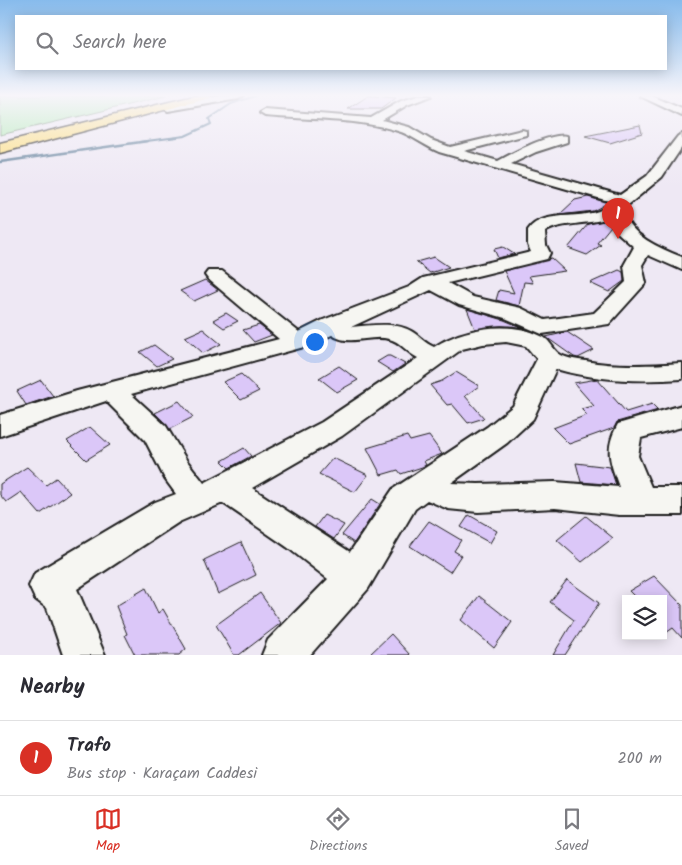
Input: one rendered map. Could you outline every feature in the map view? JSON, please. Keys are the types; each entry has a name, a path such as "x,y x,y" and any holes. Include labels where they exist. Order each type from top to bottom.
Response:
{"highway":[{"path":"0,143 67,127"},
{"path":"0,148 85,127"}],"street":[{"path":"0,152 99,127"},
{"path":"395,127 405,129 427,143 617,205"},
{"path":"450,151 522,133"},
{"path":"0,426 77,400 296,342 331,325 416,291 430,282 540,255 536,230 541,226 562,221 590,218 617,205 659,173 682,138"},
{"path":"499,165 532,149 563,139"},
{"path":"617,205 615,219 627,233 644,246 682,264"},
{"path":"84,655 61,596 48,586 167,512 212,494 332,429 454,344 469,338 531,332 601,319 636,283 633,265 644,246"},
{"path":"215,275 296,342"},
{"path":"430,282 466,301 513,313 531,332 533,340 542,347 548,359 588,370 680,375"},
{"path":"331,325 346,334 390,331 403,336 417,349 437,356"},
{"path":"283,655 355,577 404,500 497,435 523,412 548,359"},
{"path":"111,391 156,433 176,470 212,494 299,536 355,577"},
{"path":"640,500 623,456 628,430 675,419 682,415"},
{"path":"426,484 448,496 478,498 555,495 620,501 682,500"}],"green space":[{"path":"0,127 36,127 0,135"}],"building":[{"path":"632,127 640,127 642,133 610,143 585,136"},
{"path":"588,197 608,203 593,211 559,215 575,200"},
{"path":"607,220 611,226 597,243 601,245 587,255 568,248 588,224"},
{"path":"503,247 514,254 498,258 494,249"},
{"path":"434,257 449,267 430,273 416,262"},
{"path":"551,258 565,271 529,276 533,283 524,282 519,306 496,300 499,290 514,293 504,271"},
{"path":"619,270 623,272 624,281 609,292 590,283"},
{"path":"205,280 218,290 194,301 180,291"},
{"path":"467,309 523,328 501,326 475,329"},
{"path":"226,313 238,321 224,328 213,320"},
{"path":"259,325 272,335 254,342 243,330"},
{"path":"203,329 221,344 203,353 185,337"},
{"path":"567,332 594,350 578,358 574,357 546,337"},
{"path":"154,345 172,359 157,366 140,352"},
{"path":"387,356 405,364 393,372 377,362"},
{"path":"339,366 358,380 337,392 319,378"},
{"path":"456,372 479,386 465,396 484,418 468,423 452,404 447,405 430,385 442,381"},
{"path":"241,374 259,391 241,400 223,382"},
{"path":"597,379 626,412 652,404 658,410 617,422 614,428 569,444 553,428 587,415 581,409 594,406 574,383"},
{"path":"41,380 53,396 26,405 17,391"},
{"path":"179,401 193,417 170,429 155,413"},
{"path":"90,427 110,445 86,460 67,441"},
{"path":"407,436 410,441 429,436 442,454 424,461 426,465 422,467 401,474 398,470 381,475 367,448"},
{"path":"244,448 251,456 229,468 222,461"},
{"path":"333,458 368,475 355,492 319,474"},
{"path":"576,463 610,467 616,485 581,482"},
{"path":"27,467 46,485 56,478 70,493 40,514 21,492 6,502 0,495 0,484"},
{"path":"372,499 380,504 354,543 342,535"},
{"path":"324,515 344,525 334,539 315,527"},
{"path":"469,515 497,531 490,543 461,527"},
{"path":"586,516 613,538 582,562 557,540"},
{"path":"429,521 461,540 454,551 461,555 450,572 410,546"},
{"path":"241,542 256,575 218,594 204,560"},
{"path":"654,576 682,605 682,638 673,628 667,632 667,595 633,595 629,591"},
{"path":"567,580 599,603 565,655 553,655 574,620 550,602"},
{"path":"146,588 158,613 163,609 186,649 179,655 135,655 125,635 127,634 116,606"},
{"path":"260,593 281,623 239,655 234,655 216,625"},
{"path":"479,596 512,622 494,648 461,620"},
{"path":"391,634 410,655 369,655"}],"waterway":[{"path":"139,142 185,136 205,127"},
{"path":"0,162 148,141"}],"place":[{"name":"Trafo","path":"618,239"}]}
